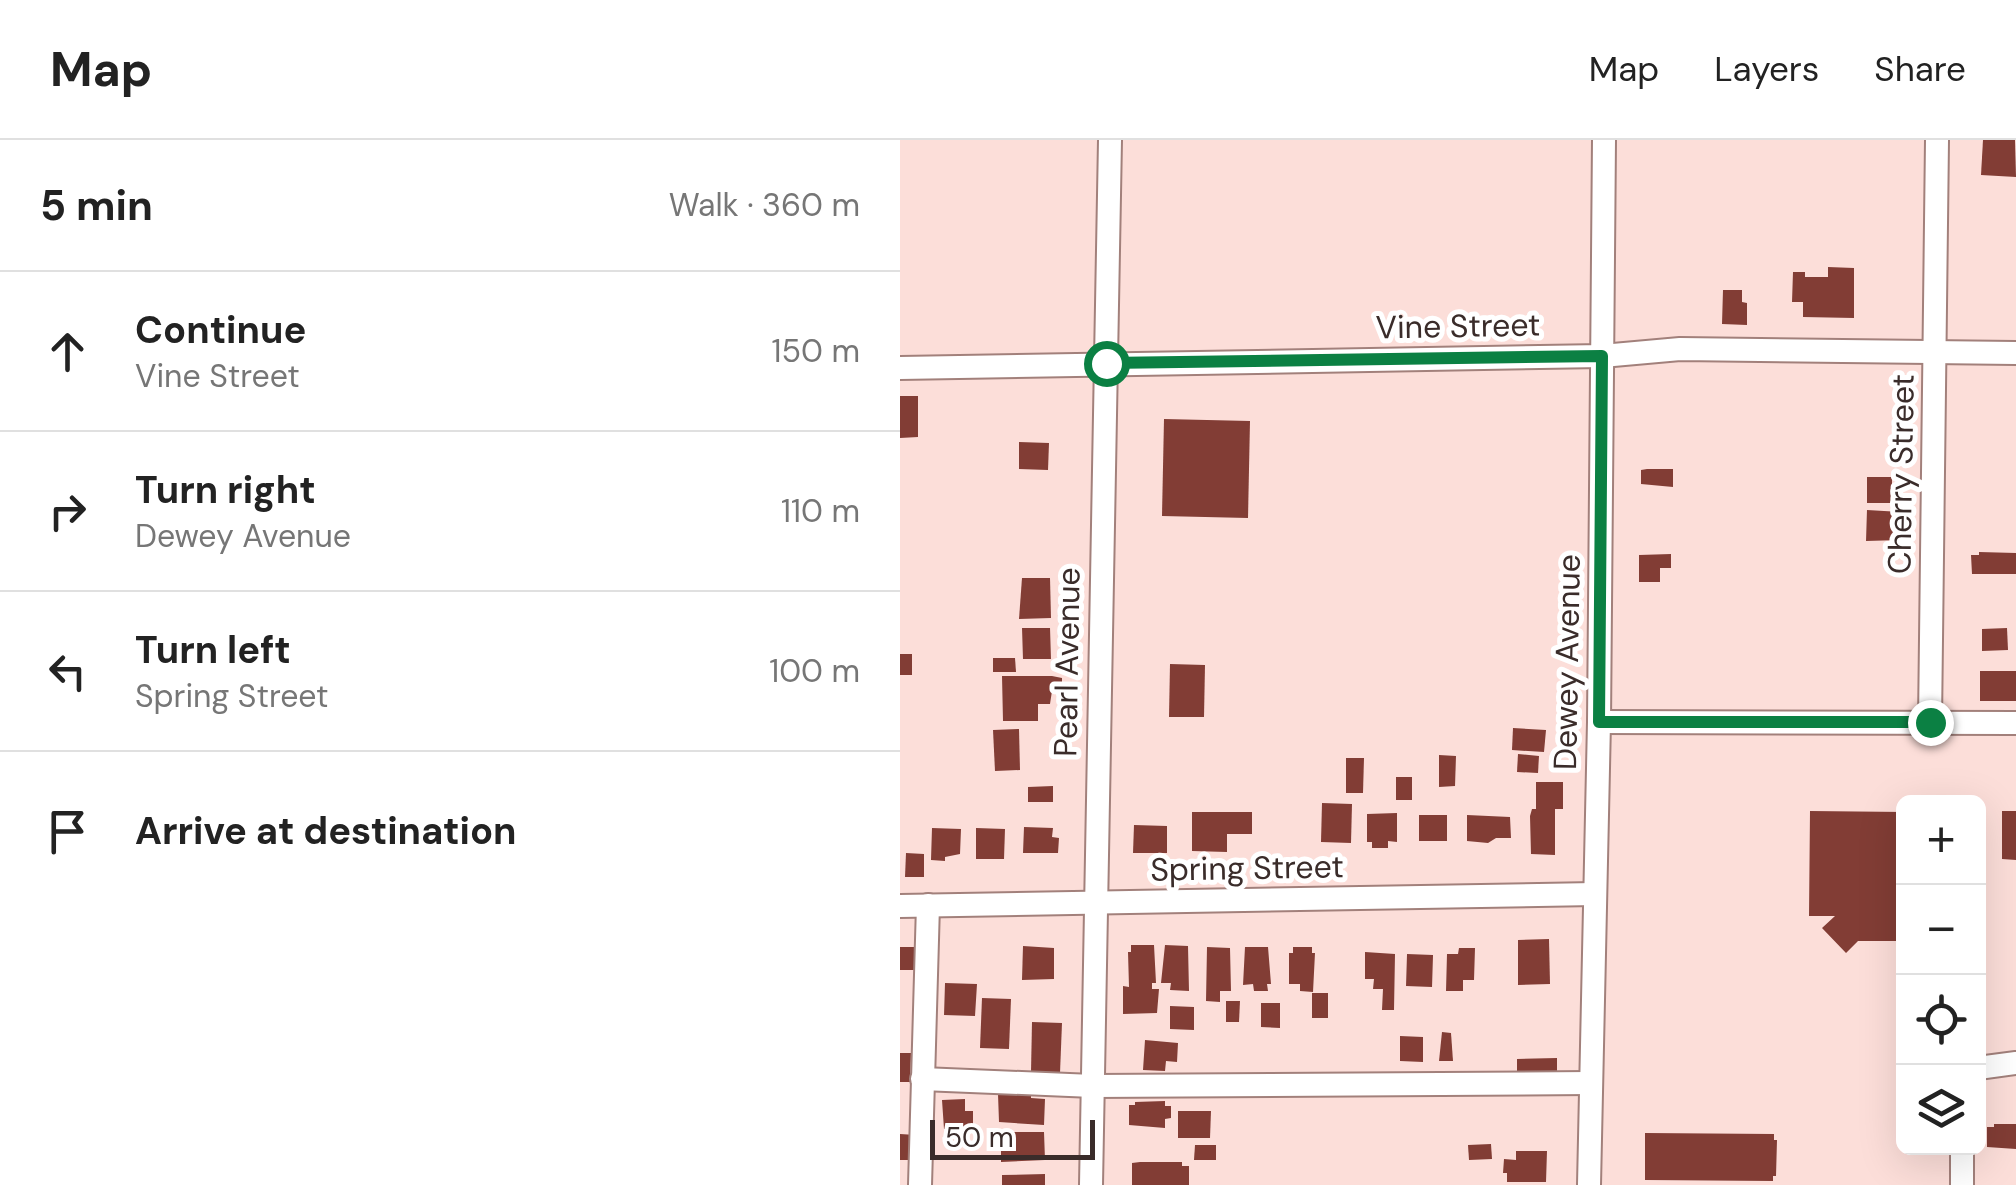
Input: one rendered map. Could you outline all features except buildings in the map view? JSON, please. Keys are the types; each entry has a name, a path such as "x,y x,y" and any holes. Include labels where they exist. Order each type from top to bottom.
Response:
{"street":[{"name":"Pearl Avenue","path":"1092,1185 1110,140"},
{"name":"Dewey Avenue","path":"1589,1185 1599,722 1604,140"},
{"name":"Cherry Street","path":"1930,722 1937,140"},
{"name":"Vine Street","path":"900,368 1602,356 1680,349 2016,353"},
{"path":"1599,722 2016,722"},
{"name":"Spring Street","path":"900,906 1595,894"},
{"path":"920,1185 928,905"},
{"path":"1986,1067 2016,1062"},
{"path":"922,1080 1093,1086 1591,1083"},
{"path":"1962,1155 1962,1185"}],"route":[{"path":"1106,363 1602,356 1599,722 1930,722"}]}
